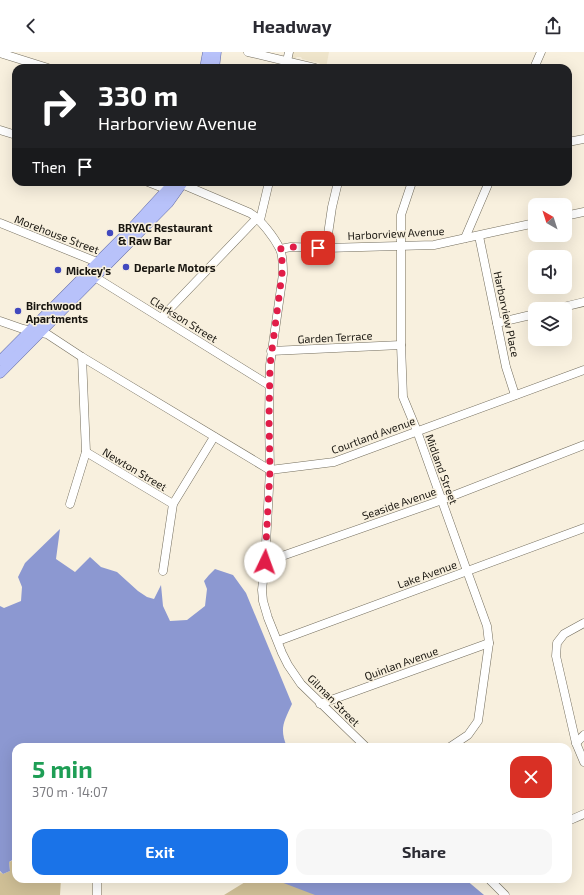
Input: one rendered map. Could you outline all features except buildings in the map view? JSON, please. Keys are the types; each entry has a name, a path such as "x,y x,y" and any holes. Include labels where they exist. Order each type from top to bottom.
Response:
{"main road":[{"path":"206,64 208,52"},
{"path":"214,64 216,52"},
{"path":"1,367 102,264 168,203 176,186"}],"street":[{"path":"0,52 36,64"},
{"path":"248,52 287,61 293,64"},
{"path":"287,61 289,52"},
{"path":"536,64 541,52"},
{"path":"0,130 12,134"},
{"path":"572,141 584,139"},
{"name":"Gilman Street","path":"179,186 244,210 258,219 280,249 282,274 271,351 269,385 270,470 262,590 263,601 282,653 294,674 301,684 320,704 362,743"},
{"path":"161,318 258,219 268,186"},
{"path":"326,248 332,207 337,186"},
{"name":"Midland Street","path":"411,186 401,214 402,397 417,431 487,626 489,643 478,721 468,735 456,743"},
{"path":"465,238 487,186"},
{"path":"572,215 584,212"},
{"name":"Morehouse Street","path":"0,223 102,264"},
{"name":"Harborview Avenue","path":"280,249 291,247 326,248 434,244 479,236 528,225"},
{"name":"Harborview Place","path":"479,236 506,367 515,395"},
{"name":"Clarkson Street","path":"91,275 269,385"},
{"path":"572,305 584,302"},
{"path":"498,323 528,316"},
{"path":"0,321 23,329 47,334 82,357 270,470"},
{"name":"Garden Terrace","path":"271,351 401,345"},
{"path":"70,504 86,452 82,357"},
{"name":"Courtland Avenue","path":"270,470 334,462 584,370"},
{"path":"163,571 173,504 214,437"},
{"name":"Seaside Avenue","path":"265,562 442,500 584,445"},
{"name":"Newton Street","path":"86,452 173,504"},
{"name":"Lake Avenue","path":"278,641 584,528"},
{"path":"584,623 564,634 557,643 556,656 576,743 584,762"},
{"name":"Quinlan Avenue","path":"320,704 489,643"},
{"path":"576,743 584,736"},
{"path":"572,819 584,814"},
{"path":"97,883 97,895"},
{"path":"493,883 505,895"}],"shaded area":[{"path":"292,52 329,52 327,64 320,64 302,59 301,57 292,59"},
{"path":"12,861 12,883 61,883 60,895 0,895 0,872 3,874 10,871 9,862"},
{"path":"244,883 305,883 336,895 224,895"}],"water":[{"path":"60,529 56,559 75,572 90,557 101,567 117,572 138,591 147,597 154,599 161,585 163,606 170,621 187,620 205,606 207,589 204,581 215,569 233,575 246,593 292,704 283,730 286,743 12,743 12,860 9,862 10,871 3,874 0,871 0,606 4,608 21,601 22,587 18,577 25,563"},
{"path":"284,883 470,883 484,895 315,895"}],"place":[{"name":"BRYAC Restaurant & Raw Bar","path":"110,233"},
{"name":"Deparle Motors","path":"126,267"},
{"name":"Mickey's","path":"58,270"},
{"name":"Birchwood Apartments","path":"18,311"}],"route":[{"path":"265,562 270,470 269,385 271,351 283,267 280,249 291,247 318,248"}]}
